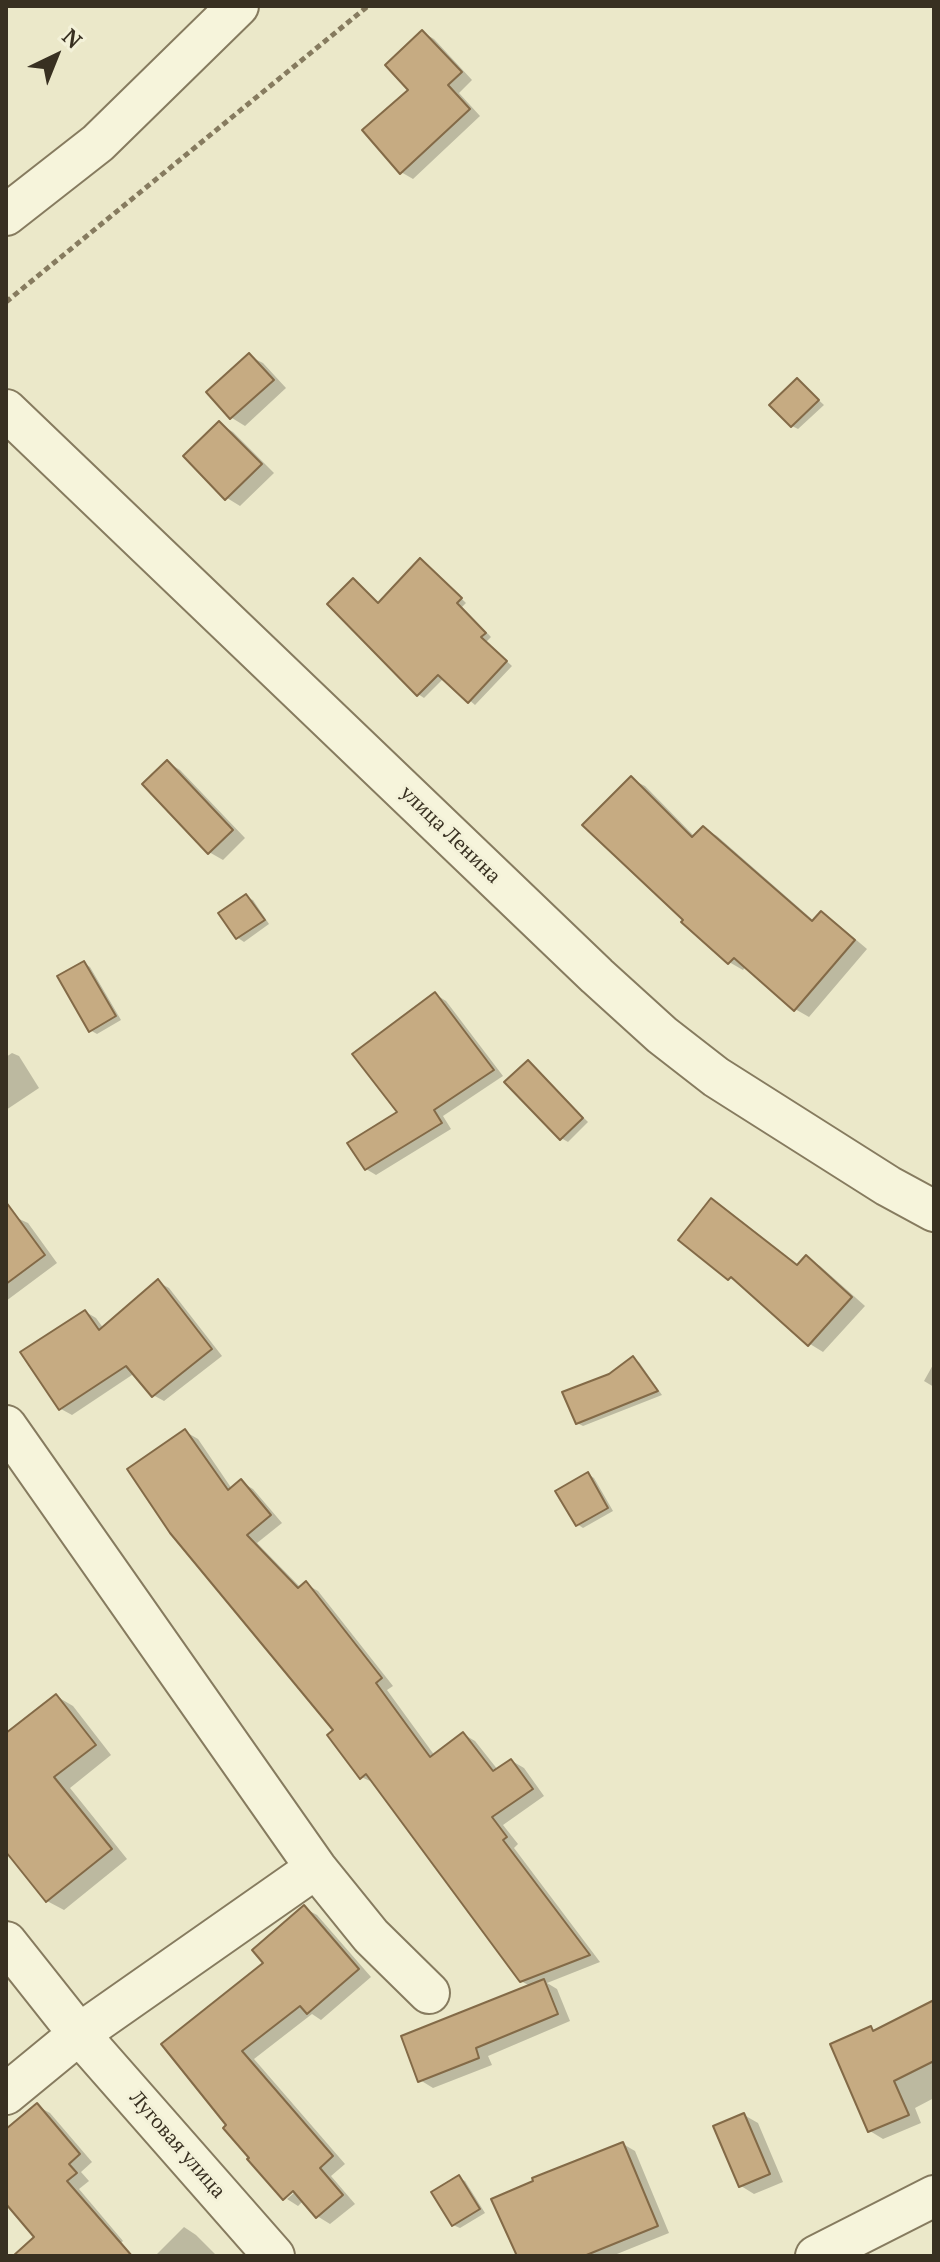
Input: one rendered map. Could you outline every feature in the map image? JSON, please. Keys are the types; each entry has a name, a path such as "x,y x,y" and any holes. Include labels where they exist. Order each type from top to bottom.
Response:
{"street":[{"path":"6,215 98,143 238,6"},
{"name":"улица Ленина","path":"6,410 662,1035 716,1077 888,1186 934,1211"},
{"path":"6,1426 316,1868 371,1936 429,1993"},
{"path":"6,2094 79,2034 316,1868"},
{"name":"Луговая улица","path":"6,1942 79,2034 274,2256"},
{"path":"816,2256 934,2196"}],"path":[{"path":"6,302 368,6"}],"building":[{"path":"422,30 462,72 448,85 470,109 400,174 362,130 408,90 385,65"},
{"path":"249,353 274,380 230,419 206,392"},
{"path":"797,378 819,400 791,427 769,405"},
{"path":"219,421 262,464 225,500 183,456"},
{"path":"420,558 462,598 457,603 486,633 481,637 507,661 468,703 438,675 417,696 327,604 353,578 378,603"},
{"path":"167,760 233,830 208,854 142,784"},
{"path":"631,776 692,837 703,826 812,921 821,911 855,940 794,1011 734,958 728,964 582,825"},
{"path":"246,894 265,920 236,939 218,913"},
{"path":"84,961 116,1016 89,1032 57,976"},
{"path":"435,992 494,1070 434,1110 442,1123 365,1170 347,1143 397,1112 352,1054"},
{"path":"528,1060 583,1118 560,1140 504,1082"},
{"path":"711,1198 797,1265 806,1255 852,1297 808,1346 731,1277 728,1280 678,1240"},
{"path":"6,1202 45,1255 6,1284"},
{"path":"158,1279 212,1349 152,1397 126,1366 59,1410 20,1352 85,1310 99,1330"},
{"path":"633,1356 658,1391 576,1424 562,1392 609,1374"},
{"path":"185,1429 228,1490 241,1479 271,1515 247,1535 298,1588 306,1581 382,1678 376,1683 430,1757 463,1732 493,1771 511,1759 533,1789 492,1817 507,1837 503,1840 590,1955 520,1982 366,1774 360,1779 327,1735 333,1730 170,1533 127,1469"},
{"path":"588,1472 608,1508 576,1526 555,1491"},
{"path":"56,1694 96,1745 54,1777 112,1849 46,1902 6,1852 6,1733"},
{"path":"304,1905 359,1969 307,2014 300,2006 242,2051 333,2156 320,2168 343,2195 316,2218 293,2191 283,2200 247,2159 223,2128 226,2125 161,2044 263,1963 252,1950"},
{"path":"544,1979 558,2014 476,2048 479,2058 418,2082 401,2036"},
{"path":"934,2000 934,2061 894,2081 909,2115 868,2132 830,2044 871,2026 873,2031"},
{"path":"37,2103 80,2154 69,2164 77,2173 67,2181 132,2256 13,2256 34,2237 6,2204 6,2129"},
{"path":"744,2113 770,2174 739,2187 713,2126"},
{"path":"623,2142 658,2226 584,2256 517,2256 491,2199 533,2181 532,2178"},
{"path":"459,2175 480,2209 452,2226 431,2192"}]}
